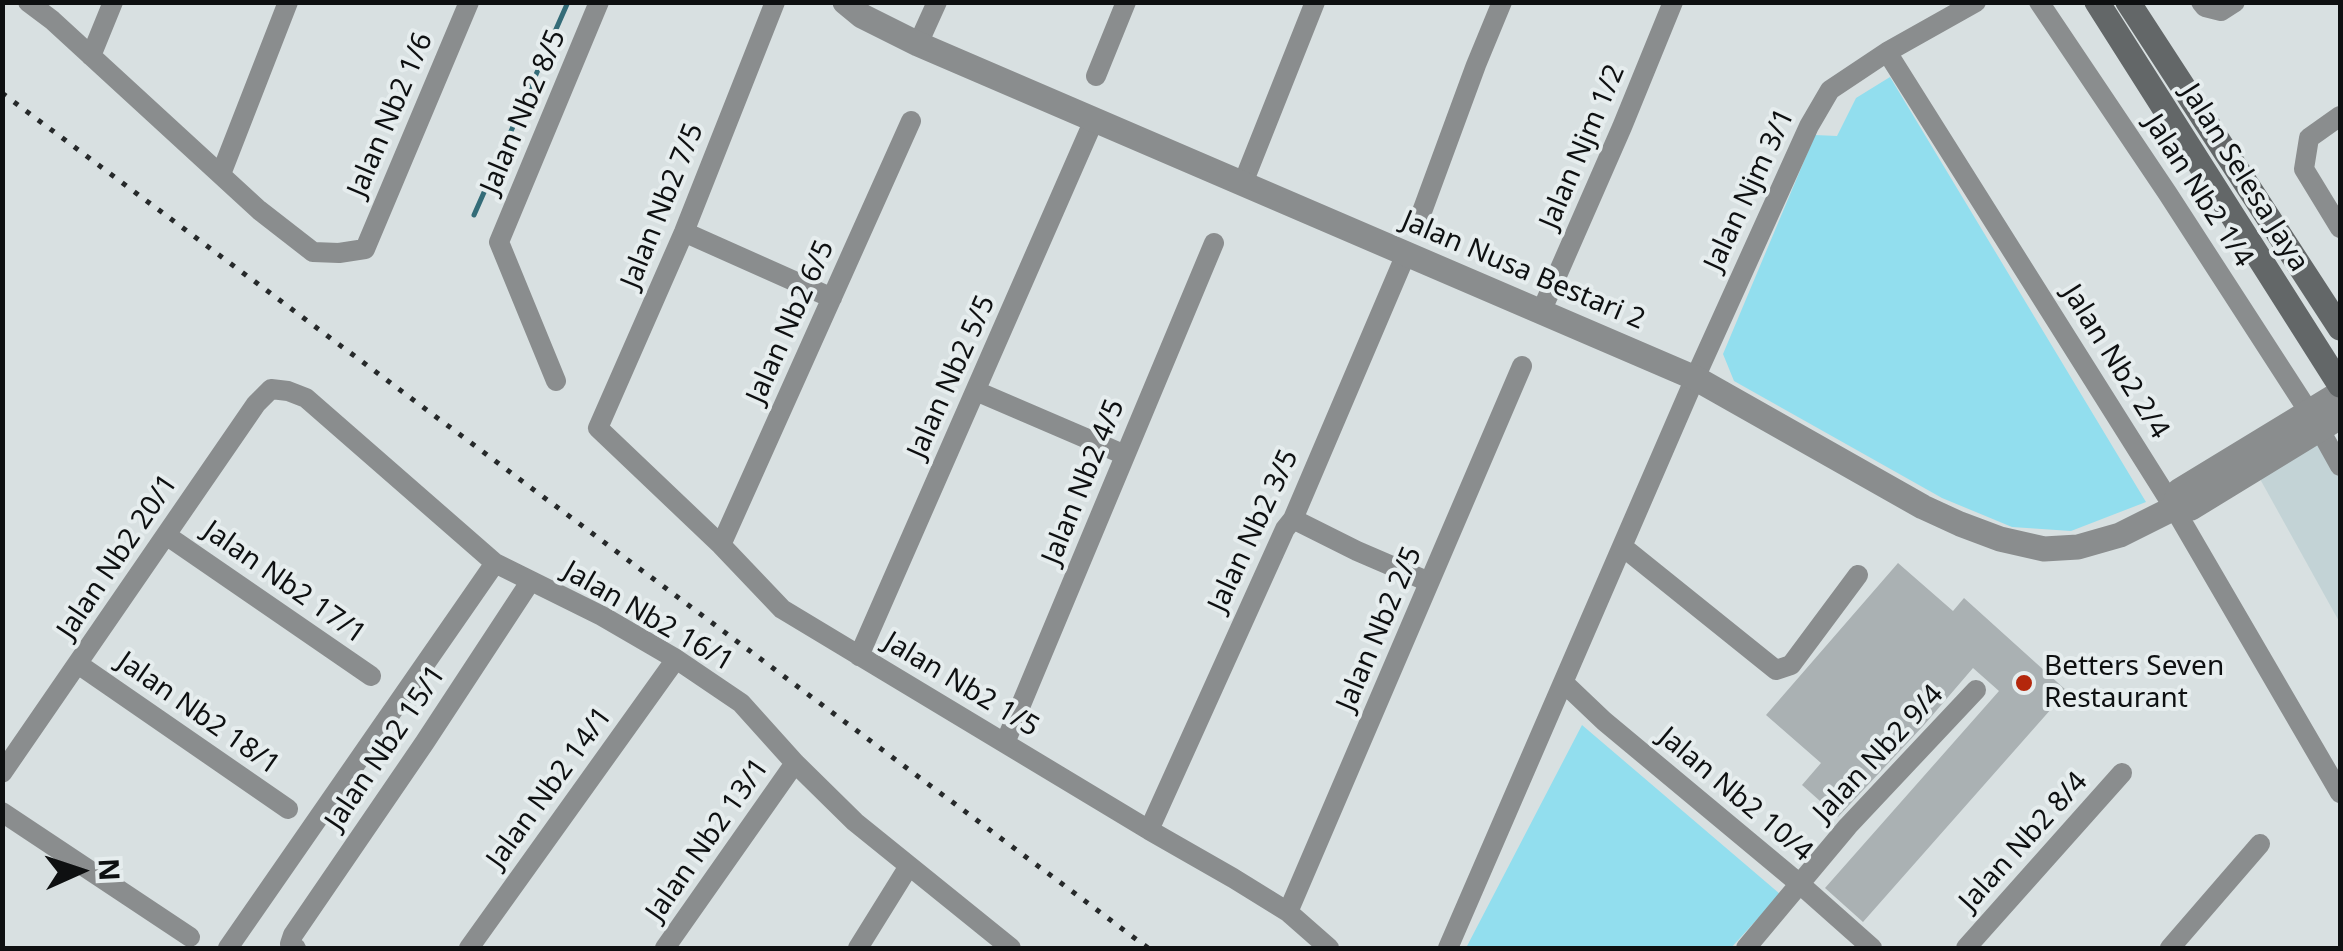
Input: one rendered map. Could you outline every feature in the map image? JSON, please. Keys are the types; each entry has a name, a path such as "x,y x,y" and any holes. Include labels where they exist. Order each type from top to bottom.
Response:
{"main road":[{"name":"Jalan Selesa Jaya","path":"2097,2 2340,385"},
{"name":"Jalan Selesa Jaya","path":"2128,2 2340,328"}],"street":[{"path":"28,2 220,174 288,2"},
{"path":"91,56 113,2"},
{"name":"Jalan Nb2 1/6","path":"220,174 312,252 364,249 469,2"},
{"name":"Jalan Nb2 8/5","path":"556,380 499,242 599,2"},
{"name":"Jalan Nb2 7/5","path":"598,428 684,232 774,2"},
{"name":"Jalan Nusa Bestari 2","path":"846,2 862,16 918,44 1694,378 1923,506 2000,539 2044,549 2078,547 2120,534 2174,508 2179,490 2323,420 2340,394"},
{"path":"918,44 937,2"},
{"path":"1096,76 1126,2"},
{"path":"1243,183 1315,2"},
{"path":"1420,217 1502,2"},
{"name":"Jalan Njm 1/2","path":"1541,312 1673,2"},
{"path":"1887,52 1976,2"},
{"name":"Jalan Nb2 1/4","path":"2040,2 2323,420 2340,466"},
{"name":"Jalan Njm 3/1","path":"1694,378 1808,126 1830,90 1887,52"},
{"name":"Jalan Nb2 2/4","path":"1887,52 2174,508 2340,793"},
{"path":"2340,116 2310,138 2304,169 2340,228"},
{"name":"Jalan Nb2 5/5","path":"859,656 1094,120"},
{"name":"Jalan Nb2 6/5","path":"720,545 911,121"},
{"path":"684,232 832,298"},
{"name":"Jalan Nb2 4/5","path":"1005,743 1214,243"},
{"name":"Jalan Nb2 3/5","path":"1149,830 1285,529 1293,519 1406,254"},
{"name":"Jalan Nb2 2/5","path":"1288,912 1522,366"},
{"path":"1448,948 1694,378"},
{"name":"Jalan Nb2 20/1","path":"2,773 256,404 271,389 288,391"},
{"name":"Jalan Nb2 16/1","path":"288,391 306,398 495,564 602,616 740,702 855,822 1011,948"},
{"path":"976,391 1125,455"},
{"name":"Jalan Nb2 1/5","path":"598,428 782,608 1288,912 1329,948"},
{"path":"1293,519 1429,582"},
{"name":"Jalan Nb2 17/1","path":"166,535 370,676"},
{"path":"1623,546 1776,670 1792,666 1858,575"},
{"path":"228,948 495,564"},
{"name":"Jalan Nb2 15/1","path":"293,946 292,935 530,582"},
{"name":"Jalan Nb2 14/1","path":"469,948 676,660"},
{"name":"Jalan Nb2 18/1","path":"78,664 288,809"},
{"name":"Jalan Nb2 10/4","path":"1564,683 1872,948"},
{"name":"Jalan Nb2 9/4","path":"1746,948 1848,826 1976,690"},
{"name":"Jalan Nb2 13/1","path":"665,948 796,763"},
{"name":"Jalan Nb2 8/4","path":"1966,948 2122,773"},
{"path":"2,812 190,937"},
{"path":"2170,948 2260,844"},
{"path":"858,948 909,866"}],"shaded area":[{"path":"1890,77 2146,502 2071,531 2012,527 1942,498 1734,381 1723,354 1815,135 1837,136 1856,98"},
{"path":"2320,441 2340,478 2340,623 2260,479"},
{"path":"1582,725 1780,894 1731,948 1466,948"}],"building":[{"path":"1898,563 1953,611 1964,598 2067,691 1863,922 1825,888 1999,691 1973,668 1838,817 1802,785 1821,763 1766,715"}],"waterway":[{"path":"474,215 568,2"}],"railway":[{"path":"2,93 1148,948"}],"place":[{"name":"Betters Seven Restaurant","path":"2024,683"}]}
